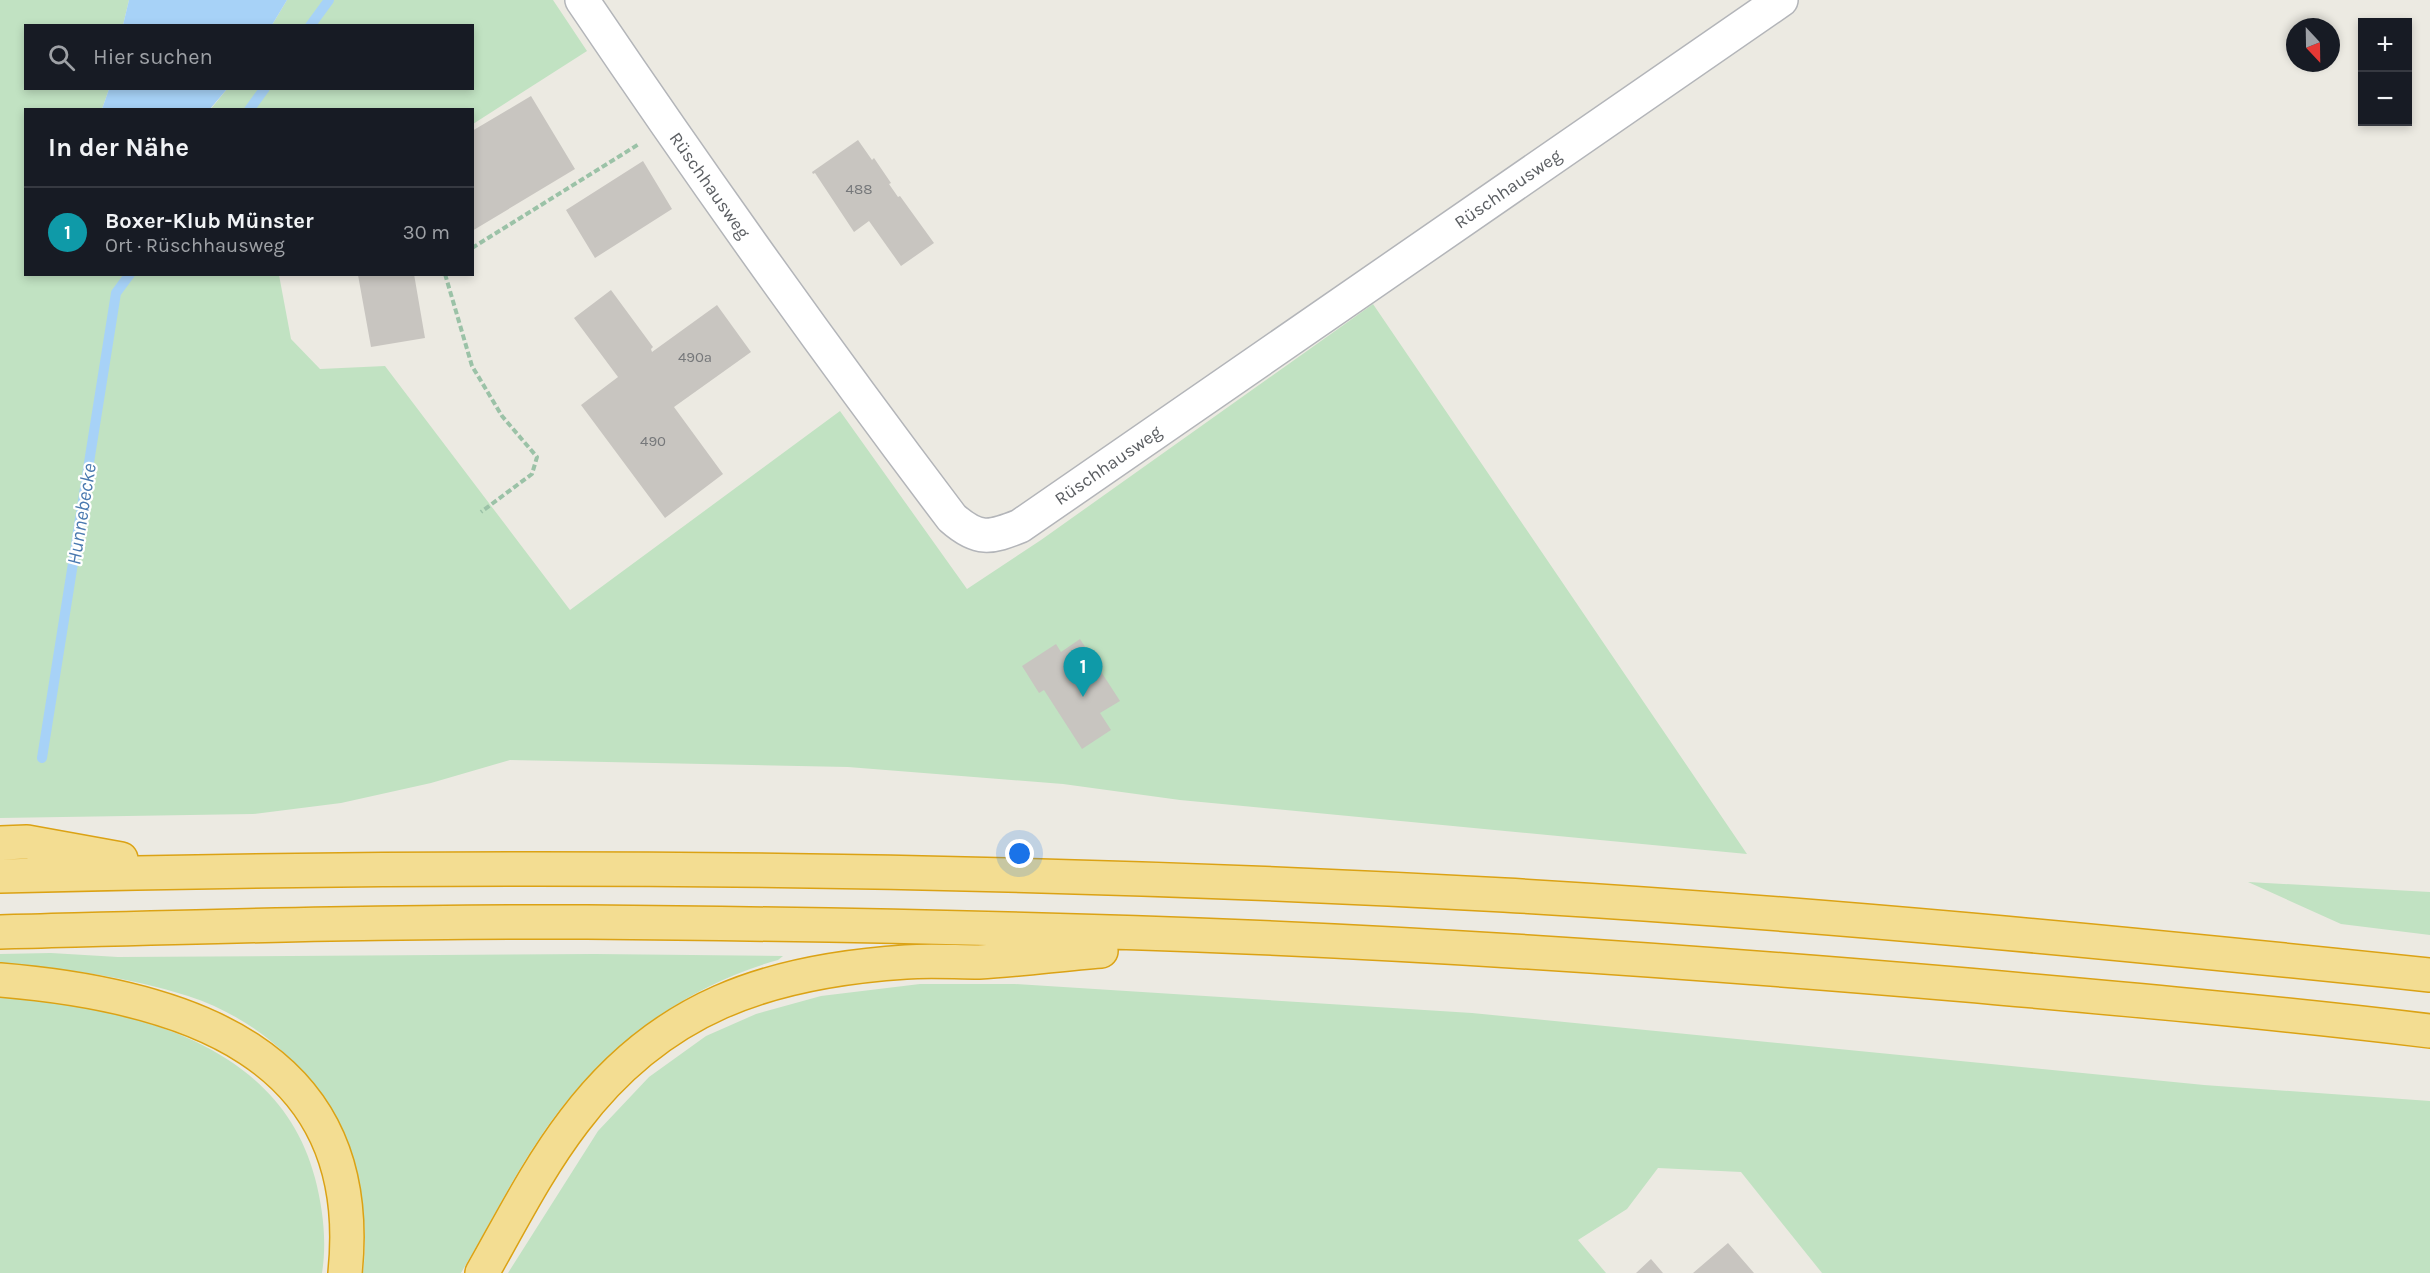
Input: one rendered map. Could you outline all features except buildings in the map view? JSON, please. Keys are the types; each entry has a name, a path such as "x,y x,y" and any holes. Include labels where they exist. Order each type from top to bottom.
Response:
{"highway":[{"path":"0,843 27,842 191,871"},
{"path":"0,876 191,871 585,868 837,870 1187,880 1727,910 1998,932 2430,975"},
{"path":"0,932 277,925 582,922 890,927 1249,937 1639,959 2316,1017 2430,1030"},
{"path":"482,1273 536,1179 573,1121 608,1081 638,1052 674,1026 719,1001 767,984 832,970 906,962 981,962 1249,937"},
{"path":"0,980 44,984 175,1012 238,1040 274,1068 309,1106 334,1152 341,1173 346,1208 348,1249 345,1273"}],"street":[{"name":"Rüschhausweg","path":"582,0 786,296 952,518 966,530 981,536 997,535 1020,526 1780,0"}],"path":[{"path":"474,247 667,126"},
{"path":"446,276 472,366 502,416 537,457 532,474 481,512"}],"green space":[{"path":"0,0 129,0 123,24 24,24 24,90 109,90 102,108 24,108 24,276 279,276 291,339 320,369 385,366 570,610 840,411 967,589 1041,540 1373,304 1747,854 1180,800 1063,784 848,767 510,760 431,783 341,803 253,814 0,818"},
{"path":"287,0 553,0 587,51 474,123 474,108 212,108 226,90 474,90 474,24 273,24"},
{"path":"2248,882 2430,892 2430,935 2341,924"},
{"path":"51,953 118,957 595,954 783,956 778,960 741,972 673,1006 613,1052 586,1079 539,1139 461,1273 363,1273 365,1227 359,1183 346,1142 326,1103 300,1068 268,1038 230,1014 188,996 95,974 0,963 0,954"},
{"path":"920,984 1015,984 1472,1013 2204,1085 2430,1101 2430,1273 1822,1273 1741,1172 1658,1168 1627,1209 1578,1240 1606,1273 508,1273 598,1131 649,1077 706,1036 756,1014 821,996"},
{"path":"0,997 96,1010 144,1022 190,1039 232,1062 268,1092 296,1131 315,1178 323,1225 322,1273 0,1273"}],"water":[{"path":"129,0 287,0 273,24 123,24"},
{"path":"108,90 226,90 211,108 102,108"}],"waterway":[{"name":"Hunnebecke","path":"311,24 329,0"},
{"name":"Hunnebecke","path":"250,108 264,90"},
{"name":"Hunnebecke","path":"42,758 116,293 129,276"}],"place":[{"name":"Boxer-Klub Münster","path":"1083,697"}]}
